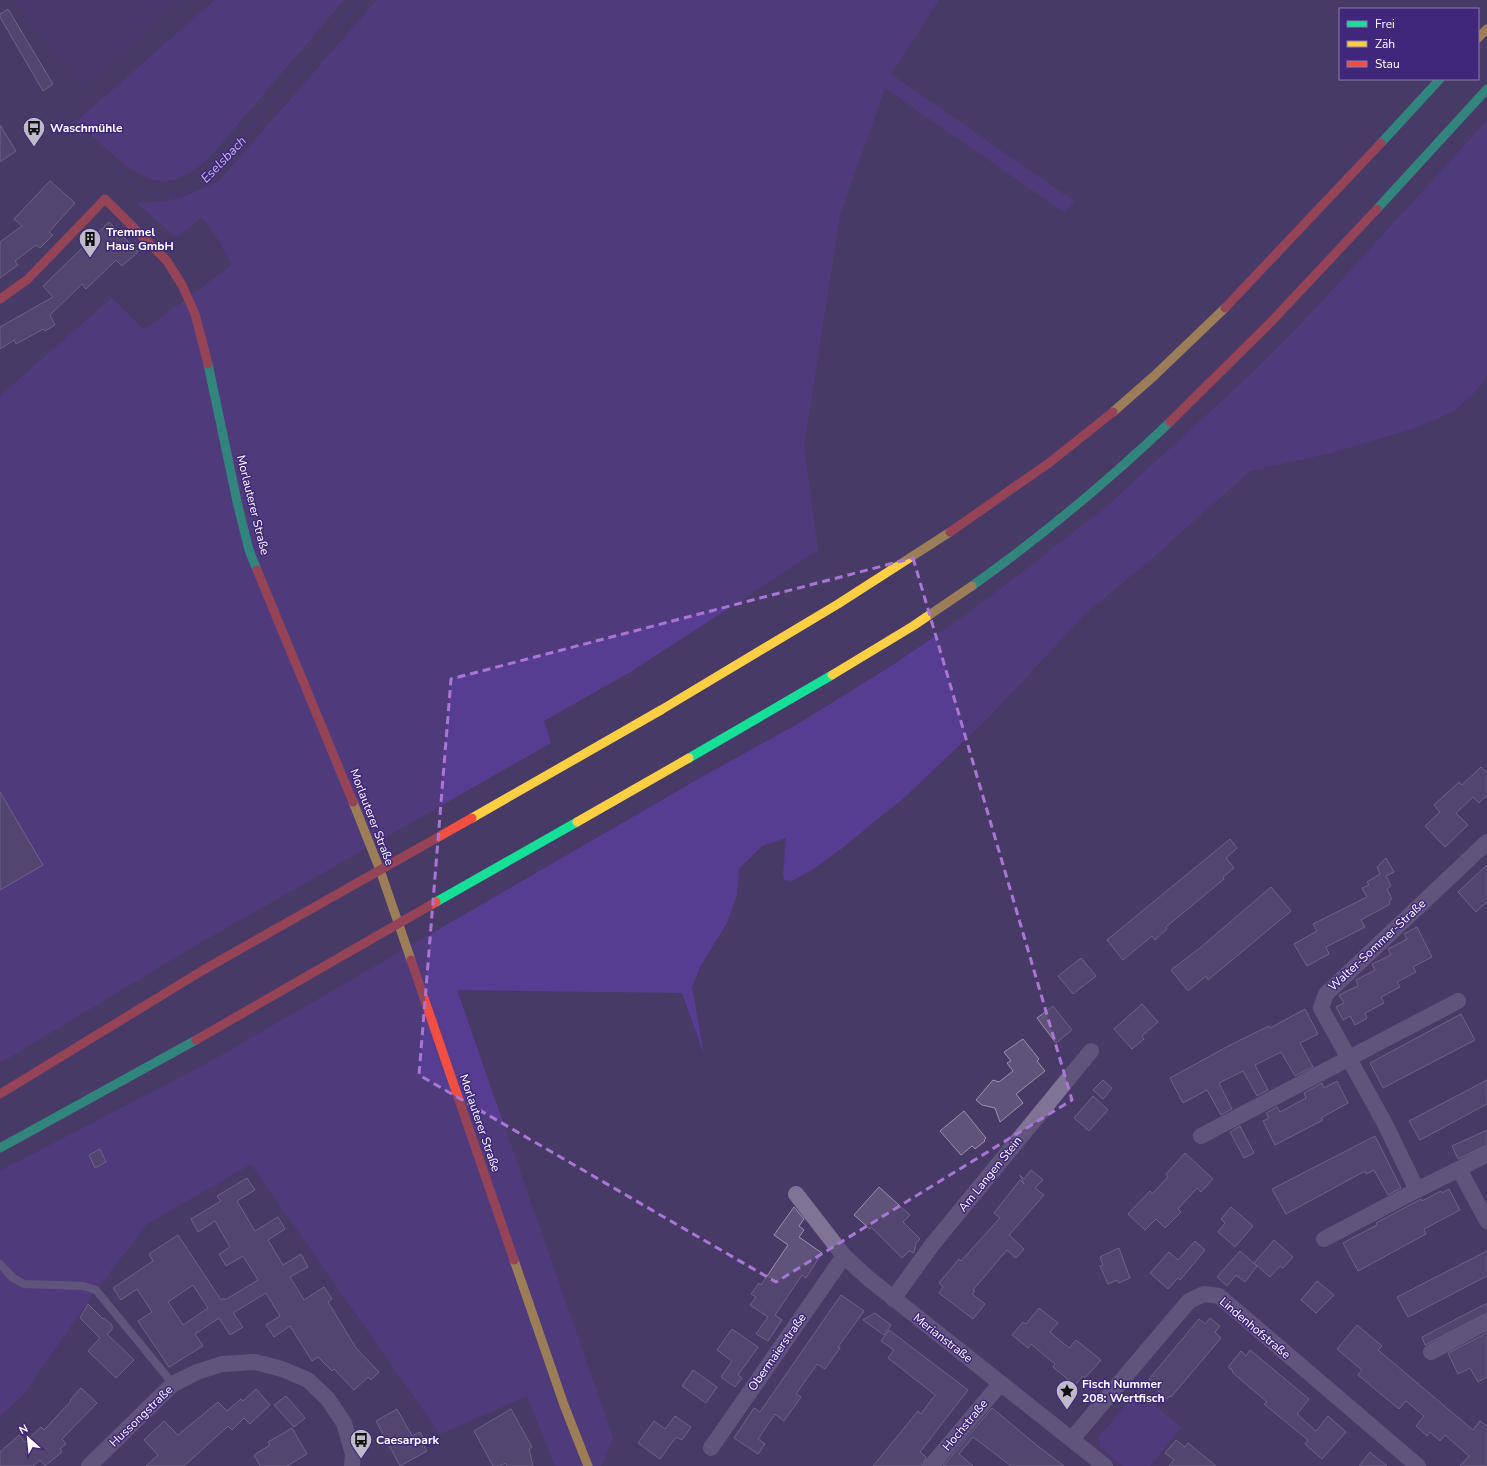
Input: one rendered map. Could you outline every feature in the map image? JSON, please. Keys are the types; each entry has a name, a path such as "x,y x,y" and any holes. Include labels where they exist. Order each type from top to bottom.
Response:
{"main road":[{"path":"1479,37 1487,29"},
{"path":"0,1094 206,969 661,710 803,626 908,560 1046,466 1110,416 1161,370 1243,290 1439,80"},
{"path":"0,1148 196,1040 851,665 933,612 1039,536 1170,423 1242,354 1339,252 1487,89"},
{"name":"Morlauterer Straße","path":"0,299 28,279 105,199 167,261 182,285 195,314 203,341 238,506 249,550 275,617 331,746 380,870 564,1406 588,1466"}],"street":[{"name":"Walter-Sommer-Straße","path":"1417,1190 1384,1122 1320,1008 1326,994 1487,842"},
{"path":"1201,1136 1458,1002"},
{"name":"Am Langen Stein","path":"893,1299 932,1245 1091,1051"},
{"path":"1324,1239 1487,1154"},
{"path":"1459,1169 1487,1221"},
{"name":"Merianstraße","path":"796,1194 844,1256 893,1299 1105,1466"},
{"name":"Obermaierstraße","path":"711,1448 844,1256"},
{"name":"Lindenhofstraße","path":"1072,1439 1189,1301 1204,1294 1220,1296 1418,1466"},
{"path":"1431,1352 1487,1322"},
{"name":"Hussongstraße","path":"90,1466 173,1384 197,1372 222,1364 255,1362 282,1369 308,1380 327,1398 344,1423 352,1454 352,1466"},
{"name":"Hochstraße","path":"931,1466 1000,1384"}],"lane":[{"path":"0,1264 13,1278 24,1284 84,1286 96,1290 173,1384"}],"highlighted area":[{"path":"913,558 1072,1100 776,1282 419,1075 451,679"}],"shaded area":[{"path":"17,0 186,0 84,88 15,5"},
{"path":"215,0 344,0 209,158 182,177 176,179 163,181 141,175 117,158 77,121"},
{"path":"377,0 939,0 891,74 1075,202 1064,212 885,88 840,215 804,446 818,550 632,671 544,721 551,743 193,947 0,1063 0,396 112,298 144,330 232,265 219,241 202,217 176,237 137,203 168,201 186,196 219,181"},
{"path":"1487,121 1487,375 1484,381 1471,396 1452,412 1415,428 1331,453 1250,471 1149,561 1086,613 987,719 906,796 841,849 812,870 790,882 784,879 783,874 786,838 762,846 739,869 737,895 727,923 700,967 692,987 704,1054 682,993 457,990 613,1438 601,1466 555,1466 527,1396 440,1434 251,1164 147,1224 96,1290 23,1395 0,1416 0,1171 208,1063 700,778 801,722 896,663 977,607 1104,509 1248,377 1305,320"},
{"path":"1138,1391 1181,1428 1150,1466 1123,1466 1100,1447 1099,1437"}],"building":[{"path":"8,9 53,84 43,91 0,17 0,14"},
{"path":"0,125 16,151 0,162"},
{"path":"50,181 75,203 49,232 53,235 40,248 36,245 15,261 18,265 0,278 0,242 22,226 14,219"},
{"path":"109,222 138,252 122,266 116,260 86,289 82,284 50,315 55,325 45,331 43,329 16,344 14,340 0,349 0,327 53,297 43,286"},
{"path":"1481,767 1487,773 1487,795 1479,803 1473,797 1456,813 1468,825 1445,847 1425,826 1440,812 1434,805 1459,782 1462,785"},
{"path":"0,792 43,865 0,890"},
{"path":"1230,839 1237,848 1226,858 1234,868 1223,877 1224,879 1166,927 1167,929 1155,940 1152,936 1123,960 1107,940"},
{"path":"1386,858 1394,872 1386,876 1391,886 1387,889 1392,899 1389,901 1390,904 1361,920 1365,927 1326,947 1329,954 1307,966 1294,944 1317,931 1313,924 1367,897 1362,888 1369,885 1367,882 1380,874 1377,867"},
{"path":"1487,865 1487,902 1476,912 1458,892"},
{"path":"1271,887 1291,911 1208,980 1206,976 1188,991 1171,970 1200,948"},
{"path":"1417,927 1432,957 1413,967 1416,972 1397,982 1400,987 1381,997 1384,1003 1365,1013 1367,1018 1355,1025 1350,1016 1343,1020 1336,1007 1344,1003 1339,995 1358,986 1356,980 1375,970 1372,964 1391,955 1388,949 1407,939 1404,934"},
{"path":"1081,958 1096,976 1073,994 1058,976"},
{"path":"1142,1004 1158,1022 1142,1036 1144,1039 1132,1049 1114,1029"},
{"path":"1053,1006 1072,1030 1056,1043 1037,1018"},
{"path":"1305,1009 1318,1034 1300,1043 1313,1067 1295,1076 1281,1052 1255,1065 1268,1090 1257,1096 1243,1071 1219,1083 1232,1109 1221,1115 1207,1090 1183,1103 1170,1078 1232,1044 1269,1026 1270,1028"},
{"path":"1461,1014 1475,1040 1383,1088 1370,1063"},
{"path":"1023,1039 1039,1059 1037,1061 1045,1071 1016,1094 1023,1103 1000,1122 995,1108 982,1105 976,1100 993,1080 999,1082 1013,1071 1007,1063 1011,1061 1004,1052"},
{"path":"1103,1080 1112,1088 1103,1099 1093,1090"},
{"path":"1487,1080 1487,1104 1420,1140 1409,1121"},
{"path":"1337,1081 1348,1103 1321,1118 1323,1120 1275,1145 1263,1121 1269,1118 1266,1113 1277,1107 1280,1112 1306,1098 1304,1093 1322,1083 1324,1088"},
{"path":"1093,1096 1108,1110 1089,1131 1074,1118"},
{"path":"964,1111 986,1138 984,1140 985,1141 975,1149 972,1146 961,1155 940,1131"},
{"path":"1240,1126 1254,1153 1244,1158 1230,1132"},
{"path":"1487,1130 1487,1145 1458,1159 1452,1146"},
{"path":"1375,1136 1401,1188 1388,1195 1374,1170 1366,1174 1365,1171 1286,1214 1272,1189"},
{"path":"100,1149 106,1162 95,1168 89,1155"},
{"path":"1185,1153 1213,1179 1201,1192 1197,1188 1178,1209 1181,1212 1165,1228 1156,1219 1145,1230 1128,1214 1150,1191 1152,1194 1168,1177 1166,1174"},
{"path":"1031,1170 1043,1180 1035,1188 1044,1195 1009,1235 1024,1249 1016,1258 1007,1250 973,1290 975,1291 972,1294 985,1304 973,1319 939,1293 943,1287 939,1283 959,1259 961,1261 1000,1218 994,1213 1020,1180 1024,1184 1020,1175 1024,1179"},
{"path":"247,1178 255,1190 237,1201 255,1231 278,1217 285,1229 268,1240 283,1265 301,1254 308,1267 290,1277 304,1300 324,1287 332,1299 328,1302 356,1348 379,1372 371,1380 368,1377 354,1390 334,1369 332,1371 318,1357 312,1361 290,1326 274,1337 266,1325 280,1316 266,1293 233,1313 243,1327 230,1335 219,1318 195,1334 203,1346 169,1367 138,1321 152,1312 137,1289 121,1300 113,1288 153,1261 149,1254 178,1235 221,1300 224,1298 225,1300 258,1280 243,1256 226,1266 219,1254 230,1247 215,1221 198,1232 191,1219 221,1201 217,1196","holes":["193,1285 208,1308 183,1325 168,1302"]},
{"path":"879,1187 910,1215 903,1222 920,1239 916,1243 914,1253 909,1251 902,1258 871,1227 870,1229 854,1215"},
{"path":"1449,1189 1460,1210 1424,1229 1426,1234 1358,1271 1343,1243 1377,1225 1376,1223 1421,1199 1422,1201 1441,1191 1442,1193"},
{"path":"794,1207 804,1219 799,1226 804,1230 799,1237 822,1253 806,1278 802,1275 775,1315 782,1320 768,1341 756,1334 768,1317 750,1305 756,1297 751,1294 759,1283 761,1285 788,1245 774,1235"},
{"path":"1231,1207 1253,1226 1235,1247 1218,1232 1225,1223 1221,1219"},
{"path":"1274,1240 1293,1257 1283,1268 1280,1266 1270,1277 1254,1263"},
{"path":"1195,1241 1205,1250 1180,1280 1178,1278 1168,1289 1150,1273 1169,1252 1178,1260"},
{"path":"1119,1248 1130,1278 1119,1283 1117,1280 1108,1284 1100,1266 1103,1265 1100,1257"},
{"path":"1240,1251 1257,1266 1245,1282 1236,1275 1227,1286 1217,1277"},
{"path":"1487,1251 1487,1276 1408,1317 1397,1297"},
{"path":"1317,1281 1334,1295 1316,1313 1301,1300"},
{"path":"841,1295 864,1311 838,1347 840,1348 825,1369 817,1364 796,1394 801,1397 784,1421 775,1414 758,1439 765,1444 758,1454 734,1438 754,1408 760,1412"},
{"path":"1487,1303 1487,1313 1425,1345 1422,1337"},
{"path":"88,1304 103,1319 104,1318 112,1325 112,1330 107,1334 134,1360 116,1378 88,1351 100,1338 80,1318"},
{"path":"1039,1308 1058,1323 1050,1332 1069,1348 1076,1340 1101,1360 1085,1378 1083,1376 1075,1385 1053,1367 1055,1364 1031,1344 1028,1348 1012,1335 1023,1322 1026,1324"},
{"path":"875,1313 891,1325 884,1335 863,1320"},
{"path":"1210,1318 1220,1326 1215,1332 1221,1338 1171,1397 1170,1396 1167,1399 1157,1390 1159,1388 1149,1379 1199,1319 1205,1324"},
{"path":"1357,1325 1382,1346 1378,1350 1473,1430 1480,1421 1487,1426 1487,1466 1460,1466 1469,1456 1445,1435 1440,1441 1430,1432 1427,1436 1416,1426 1424,1416 1406,1401 1399,1409 1358,1375 1362,1370 1337,1349"},
{"path":"732,1329 758,1347 738,1375 742,1378 735,1387 721,1377 732,1361 717,1350"},
{"path":"889,1330 968,1390 920,1452 926,1457 922,1466 873,1466 918,1411 921,1414 935,1395 888,1358 894,1350 881,1341"},
{"path":"1487,1333 1487,1377 1478,1382 1470,1368 1458,1374 1448,1353"},
{"path":"1250,1350 1309,1399 1297,1414 1316,1431 1328,1416 1346,1432 1322,1459 1305,1444 1308,1440 1264,1404 1267,1402 1228,1367 1241,1351 1246,1356"},
{"path":"693,1370 717,1387 706,1403 682,1386"},
{"path":"81,1388 97,1403 62,1439 66,1444 60,1449 62,1452 45,1466 40,1460 33,1466 0,1466 0,1452 19,1435 25,1442 41,1427 44,1430"},
{"path":"256,1389 270,1405 250,1424 244,1418 232,1430 228,1426 184,1466 146,1466 158,1455 144,1440 164,1421 178,1435 218,1402 227,1411 241,1399 243,1401"},
{"path":"286,1396 305,1418 294,1427 274,1405"},
{"path":"992,1408 1064,1466 1011,1466 973,1437 959,1454 973,1466 943,1466"},
{"path":"397,1409 412,1436 420,1432 426,1443 423,1444 427,1451 400,1466 376,1421"},
{"path":"511,1409 532,1447 529,1449 533,1466 507,1466 505,1463 500,1466 493,1466 474,1431"},
{"path":"675,1416 691,1427 682,1440 676,1437 660,1459 638,1443 654,1421 665,1429"},
{"path":"292,1428 307,1454 287,1466 260,1466 254,1455 270,1445 268,1442"},
{"path":"1176,1440 1185,1447 1188,1443 1216,1466 1169,1466 1174,1460 1165,1453"},
{"path":"1370,1452 1387,1466 1359,1466"}],"waterway":[{"name":"Eselsbach","path":"23,80 104,160 142,191 164,196 190,191 210,177 361,0"}],"traffic: fast":[{"path":"1381,143 1439,80"},
{"path":"1377,209 1487,89"},
{"path":"208,364 238,506 249,550 257,570"},
{"path":"972,586 1024,548 1074,507 1170,422"},
{"path":"689,758 832,675"},
{"path":"436,902 577,822"},
{"path":"0,1148 196,1040"}],"traffic: slow":[{"path":"1479,37 1487,29"},
{"path":"1113,412 1154,376 1225,308"},
{"path":"661,710 838,604 950,532"},
{"path":"832,675 913,626 972,586"},
{"path":"472,818 661,710"},
{"path":"577,822 689,758"},
{"path":"353,802 380,870 411,960"},
{"path":"514,1260 564,1405 588,1466"}],"traffic: jam":[{"path":"1225,308 1381,143"},
{"path":"0,299 28,279 105,199 167,261 182,285 195,314 208,364"},
{"path":"1170,422 1272,321 1377,209"},
{"path":"950,532 1049,463 1113,412"},
{"path":"257,570 353,802"},
{"path":"205,969 472,818"},
{"path":"196,1040 436,902"},
{"path":"411,960 514,1260"},
{"path":"0,1094 205,969"}],"place":[{"name":"Waschmühle","path":"34,148"},
{"name":"Tremmel Haus GmbH","path":"90,258"},
{"name":"Fisch Nummer 208: Wertfisch","path":"1067,1410"},
{"name":"Caesarpark","path":"361,1460"}]}
